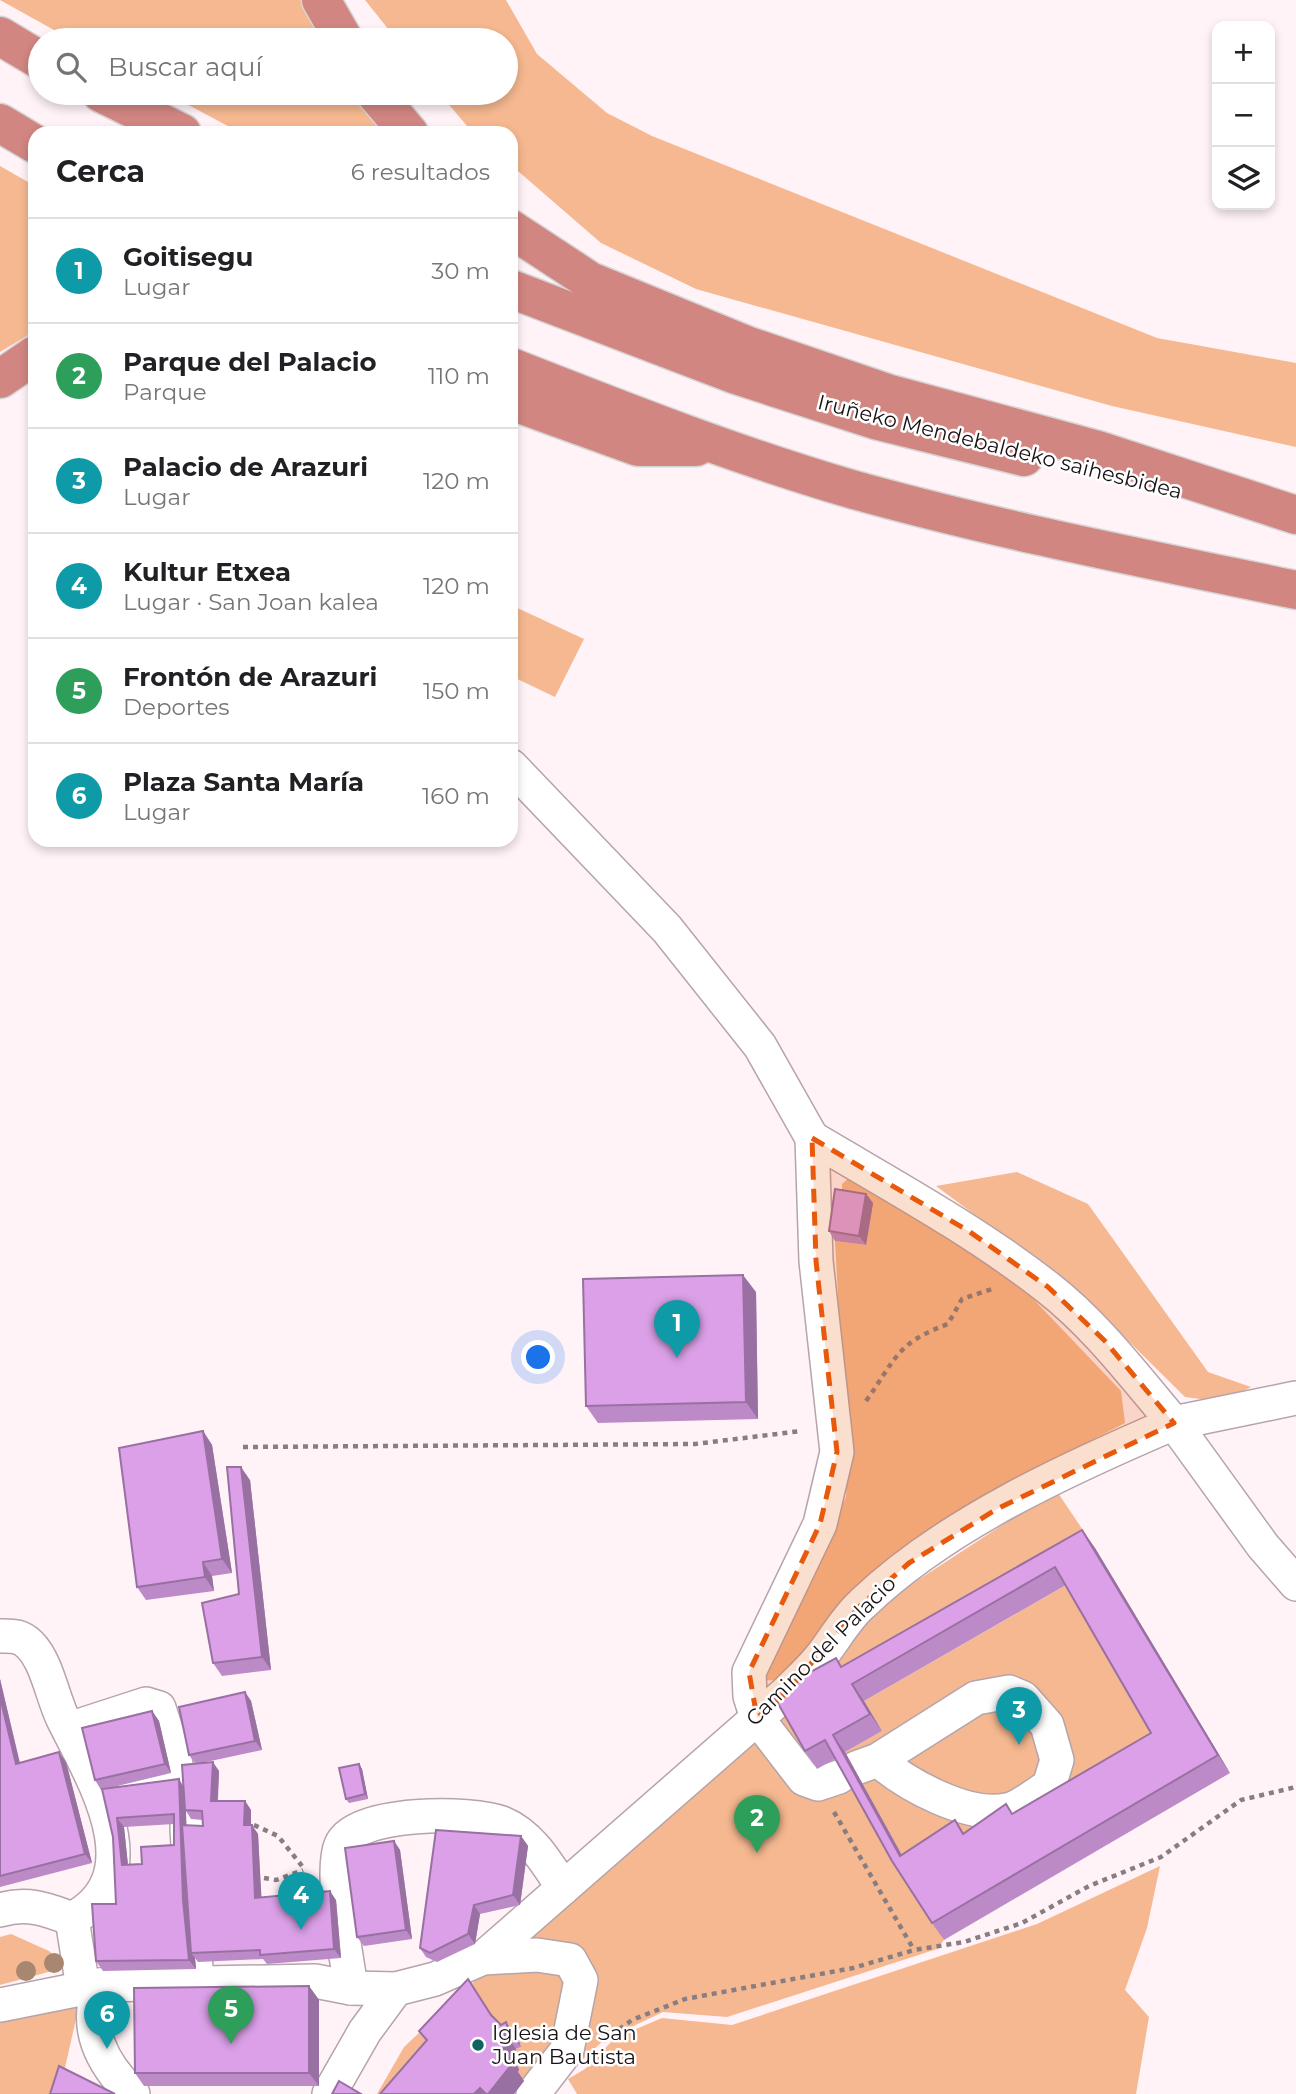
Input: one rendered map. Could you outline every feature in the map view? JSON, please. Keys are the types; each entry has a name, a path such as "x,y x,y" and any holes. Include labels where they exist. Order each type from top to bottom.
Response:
{"highway":[{"path":"321,0 337,28"},
{"path":"0,36 28,53"},
{"path":"125,105 167,126"},
{"path":"385,105 403,126"},
{"path":"0,123 28,140"},
{"path":"518,234 590,281 749,346 887,393 1098,450 1296,516"},
{"name":"Iruñeko Mendebaldeko saihesbidea","path":"518,292 736,375 875,420 1095,474 1296,516"},
{"path":"0,379 28,360"},
{"path":"518,370 715,446 852,489 1050,538 1296,590"},
{"path":"518,404 638,447 715,446"}],"street":[{"path":"518,773 667,929 760,1046 813,1138 816,1261 837,1452 820,1524 749,1672 750,1696 757,1718 804,1779 848,1772 899,1778 940,1797 981,1811 1009,1810 1049,1786 1057,1760 1047,1725 1023,1698 1009,1692 976,1698 848,1772"},
{"path":"813,1138 970,1232 1048,1287 1104,1340 1174,1423 1263,1545 1296,1584"},
{"name":"Camino del Palacio","path":"483,1958 757,1718 819,1659 860,1605 909,1563 997,1509 1174,1423 1296,1398"},
{"path":"0,1636 17,1636 31,1646 90,1769 114,1853 114,1867 108,1883 86,1911 72,1919"},
{"path":"69,1729 146,1704 159,1708 174,1754 179,1781 188,1789 187,1829 197,1984"},
{"path":"99,1795 179,1781"},
{"path":"351,1988 321,1872 341,1844 359,1827 383,1819 451,1817 502,1823 537,1848 564,1888"},
{"path":"1,1906 19,1904 41,1907 72,1919"},
{"path":"72,1919 91,1987 93,2024 100,2052 116,2078 133,2094"},
{"path":"0,2005 91,1987 315,1981 351,1988 396,1989 435,1979 483,1958 537,1955 570,1960 581,1980 567,2050 533,2094"},
{"path":"329,2094 365,2031 396,1989"}],"path":[{"path":"243,1447 695,1444 792,1432 835,1431 849,1425 900,1349 923,1333 948,1324 962,1299 994,1288 1048,1287"},
{"path":"848,1772 914,1951"},
{"path":"596,2048 632,2020 685,1999 853,1968 914,1951 964,1942 1022,1923 1089,1886 1161,1857 1241,1800 1296,1787"},
{"path":"254,1825 278,1836 321,1872"},
{"path":"264,1878 276,1880 321,1872"}],"highlighted area":[{"path":"812,1138 970,1232 1048,1287 1104,1340 1174,1423 997,1509 909,1563 860,1606 786,1693 757,1718 749,1672 820,1524 837,1452 816,1261"}],"shaded area":[{"path":"0,0 303,0 319,28 50,28"},
{"path":"365,0 506,0 537,54 607,113 652,136 1157,338 1296,363 1296,447 1112,406 696,289 601,243 518,171 518,126 467,126 449,105 518,105 518,28 387,28"},
{"path":"188,105 365,105 381,126 228,126"},
{"path":"0,166 28,182 28,335 0,352"},
{"path":"518,608 584,639 555,697 518,679"},
{"path":"1017,1172 1088,1204 1208,1372 1251,1387 1223,1402 1185,1397 1081,1294 936,1186"},
{"path":"850,1177 876,1186 1019,1284 1121,1391 1125,1423 1071,1451 969,1514 787,1681 761,1680 846,1497 849,1425 835,1241 866,1245 872,1204 842,1198 842,1184"},
{"path":"1056,1490 1095,1548 853,1684 830,1665 872,1610"},
{"path":"1068,1584 1163,1751 912,1874 845,1752 882,1731 864,1701"},
{"path":"785,1711 818,1768 837,1758 944,1940 937,1949 727,2017 663,2012 604,2040 580,2062 524,2081 517,2076 516,2049 521,2047 518,2040 503,2033 480,1997 407,2094 377,2094 404,2047 468,1987"},
{"path":"1160,1866 1147,1928 1125,1990 1149,2017 1136,2094 577,2094 568,2079 585,2069 615,2038 662,2018 732,2025 1037,1924"},
{"path":"11,1934 49,1951 67,1967 0,1985 0,1937"},
{"path":"79,2006 59,2094 0,2094 0,2021"}],"building":[{"path":"835,1189 866,1194 859,1236 829,1231"},
{"path":"743,1275 746,1402 586,1406 583,1279"},
{"path":"203,1431 222,1559 203,1562 205,1577 137,1587 119,1448"},
{"path":"227,1467 241,1467 262,1657 213,1663 202,1603 239,1594"},
{"path":"1082,1530 1218,1755 932,1923 892,1861 825,1740 805,1751 772,1693 836,1658 841,1667","holes":["1055,1567 1151,1733 1012,1814 1006,1804 963,1834 955,1820 900,1856 833,1735 870,1714 852,1684"]},
{"path":"245,1692 255,1741 189,1755 179,1707"},
{"path":"0,1697 16,1764 59,1752 85,1854 0,1876"},
{"path":"152,1711 165,1764 95,1780 82,1728"},
{"path":"213,1762 211,1801 245,1801 244,1825 252,1825 255,1898 330,1891 334,1949 260,1955 260,1950 191,1953 182,1825 203,1826 202,1811 185,1810 182,1765"},
{"path":"359,1764 365,1794 346,1799 339,1768"},
{"path":"179,1779 183,1900 189,1960 96,1961 92,1904 116,1904 113,1837 102,1789","holes":["174,1814 174,1845 141,1847 142,1864 122,1865 117,1818"]},
{"path":"436,1830 521,1836 513,1895 474,1905 468,1934 430,1953 420,1948"},
{"path":"394,1841 406,1930 357,1937 345,1848"},
{"name":"Iglesia de San Juan Bautista","path":"468,1979 491,2015 501,2025 506,2022 508,2029 504,2032 503,2049 507,2051 504,2058 512,2064 488,2094 480,2088 474,2094 380,2094 427,2040 419,2031"},
{"path":"309,1986 309,2073 135,2073 134,1988"},
{"path":"59,2066 115,2094 50,2094"},
{"path":"339,2081 361,2094 332,2094"}],"place":[{"name":"Goitisegu","path":"677,1358"},
{"name":"Palacio de Arazuri","path":"1019,1745"},
{"name":"Parque del Palacio","path":"757,1853"},
{"name":"Kultur Etxea","path":"301,1930"},
{"name":"Frontón de Arazuri","path":"231,2044"},
{"name":"Iglesia de San Juan Bautista","path":"478,2045"},
{"name":"Plaza Santa María","path":"107,2049"}]}
